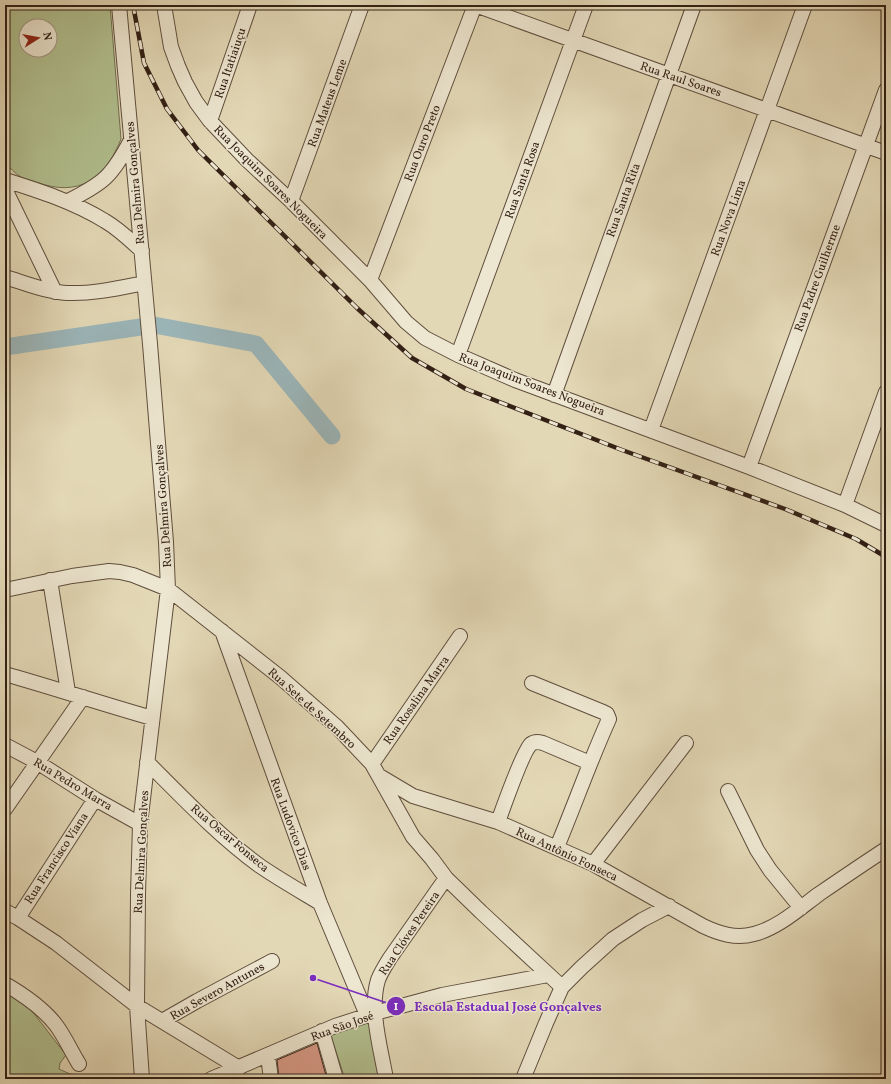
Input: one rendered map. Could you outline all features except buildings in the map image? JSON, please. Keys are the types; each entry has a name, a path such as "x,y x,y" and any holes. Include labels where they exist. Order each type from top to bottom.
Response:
{"street":[{"name":"Rua Delmira Gonçalves","path":"119,5 142,250 166,542 168,589 140,824 137,1006 142,1079"},
{"name":"Rua Joaquim Soares Nogueira","path":"164,5 171,47 178,66 196,102 210,120 247,160 291,201 370,280 411,327 425,338 458,356 501,374 749,467 845,505 886,525"},
{"name":"Rua Itatiaiuçu","path":"210,120 250,5"},
{"name":"Rua Mateus Leme","path":"291,201 362,5"},
{"name":"Rua Raul Soares","path":"475,5 886,153"},
{"name":"Rua Ouro Preto","path":"370,280 475,5"},
{"name":"Rua Santa Rosa","path":"458,356 586,5"},
{"name":"Rua Santa Rita","path":"554,395 694,5"},
{"name":"Rua Nova Lima","path":"651,430 805,5"},
{"name":"Rua Padre Guilherme","path":"749,467 886,90"},
{"path":"68,201 88,191 106,179 120,160 131,140"},
{"path":"5,180 68,201 106,222 142,250"},
{"path":"5,189 55,292"},
{"path":"5,277 55,292 68,293 85,292 144,283"},
{"path":"845,505 886,392"},
{"name":"Rua Sete de Setembro","path":"5,590 91,573 120,572 147,580 168,589 280,677 337,727 374,769 413,837 446,878 562,987"},
{"path":"50,580 68,692"},
{"name":"Rua Ludovico Dias","path":"222,631 320,903 371,1014"},
{"name":"Rua Rosalina Marra","path":"374,769 460,636"},
{"path":"5,674 152,718"},
{"path":"532,683 607,714 609,719 590,762 576,802 557,847"},
{"path":"5,809 83,697"},
{"path":"498,822 524,756 532,744 536,742 543,743 590,762"},
{"path":"593,864 686,743"},
{"name":"Rua Pedro Marra","path":"5,745 37,762 95,799 140,824"},
{"name":"Rua Oscar Fonseca","path":"147,762 184,799 240,849 266,869 320,903"},
{"name":"Rua Antônio Fonseca","path":"374,769 413,796 498,822 593,864 703,926 722,934 742,936 754,934 779,923 801,908"},
{"path":"728,791 757,850 770,870 801,908 886,849"},
{"name":"Rua Francisco Viana","path":"18,918 95,799"},
{"name":"Rua Clóves Pereira","path":"371,1014 376,989 383,970 446,878"},
{"path":"523,1079 562,987 614,939 642,920 668,906"},
{"path":"5,911 56,943 137,1006 239,1068"},
{"name":"Rua Severo Antunes","path":"162,1021 272,961"},
{"name":"Rua São José","path":"211,1079 322,1032 371,1014 442,995 548,975"},
{"path":"5,984 39,1007 56,1026 79,1064"},
{"path":"371,1014 386,1079"},
{"path":"322,1032 336,1079"},
{"path":"268,1056 271,1079"}],"green space":[{"path":"5,5 110,5 121,139 115,153 107,165 98,174 89,182 78,186 65,188 51,186 23,178 5,163"},
{"path":"5,992 32,1011 66,1055 60,1063 59,1069 70,1074 80,1075 85,1079 5,1079"},
{"path":"376,1013 381,1079 345,1079 329,1030"}],"waterway":[{"path":"5,347 154,325 256,344 332,436"}],"railway":[{"path":"133,5 144,63 167,109 198,150 357,308 412,358 466,389 622,450 785,509 856,539 886,557"}],"place":[{"name":"Escola Estadual José Gonçalves","path":"313,978"}]}
